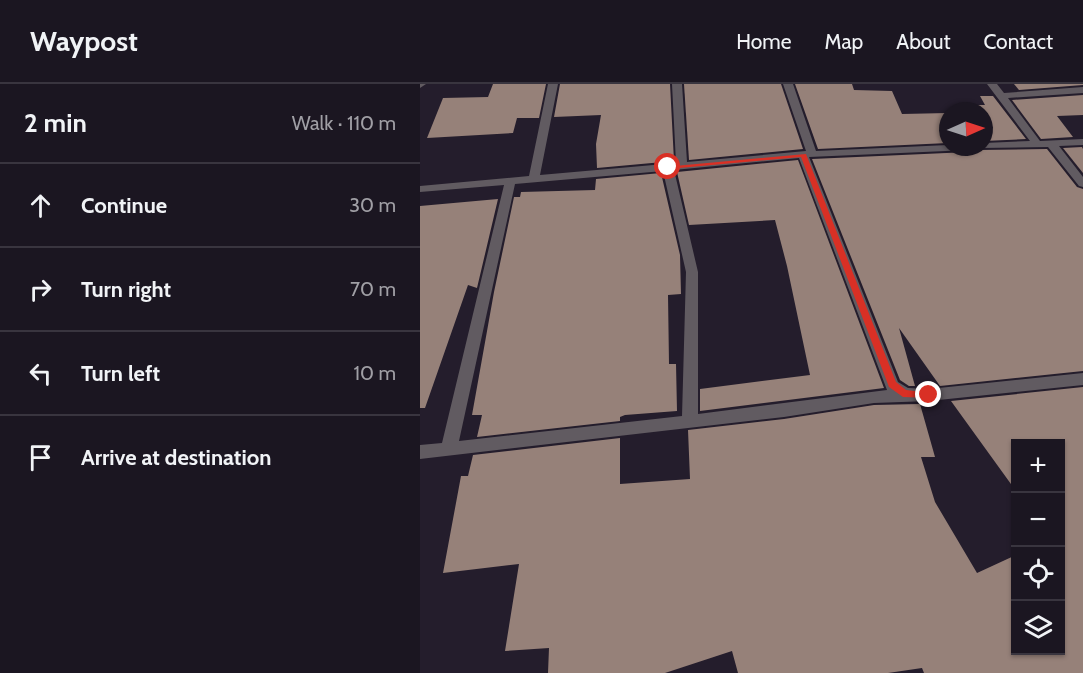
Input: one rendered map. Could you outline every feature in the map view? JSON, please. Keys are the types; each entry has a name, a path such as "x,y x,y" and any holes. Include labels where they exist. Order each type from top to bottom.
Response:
{"street":[{"path":"534,179 553,84"},
{"path":"677,84 675,166 692,272 690,420"},
{"path":"788,84 808,155 892,385 903,393"},
{"path":"992,84 1037,144"},
{"path":"1001,96 1083,90"},
{"path":"993,146 1083,142"},
{"path":"1051,143 1083,184"},
{"path":"420,189 808,155 939,148"},
{"path":"449,448 510,181"},
{"path":"420,452 786,411 903,393 929,395 1083,379"}],"building":[{"path":"493,84 546,84 539,118 517,118 513,133 427,138 443,98 488,97"},
{"path":"560,84 670,84 674,161 597,168 596,144 601,115 554,117"},
{"path":"684,84 781,84 803,149 689,160"},
{"path":"795,84 852,84 854,90 892,91 902,114 939,113 939,143 818,149"},
{"path":"1014,84 1083,84 1083,85 1019,90"},
{"path":"1083,95 1083,115 1057,116 1073,137 1041,139 1012,100"},
{"path":"980,96 993,96 1026,139 993,141 993,102 983,102"},
{"path":"1082,147 1083,149 1083,173 1063,148"},
{"path":"1047,149 1077,187 1083,189 1083,371 940,386 899,328 915,386 909,386 900,380 812,159 939,153 939,156 993,156 993,150"},
{"path":"798,160 884,388 700,411 700,389 810,375 775,220 689,225 677,172"},
{"path":"661,173 680,255 681,294 668,295 669,364 676,364 677,411 625,415 620,417 620,421 477,437 482,415 472,415 514,197 520,197 521,192 595,190 596,179"},
{"path":"498,199 477,288 468,285 425,408 420,408 420,206"},
{"path":"1083,387 1083,673 924,673 922,668 888,673 738,673 732,651 665,673 548,673 549,648 505,651 519,564 443,573 461,476 468,476 473,455 620,438 620,484 690,479 688,430 784,419 874,405 920,404 935,457 921,457 935,502 977,573 1011,557 1011,655 1065,655 1065,439 1011,439 1011,484 951,401"}],"route":[{"path":"668,167 803,155 892,385 903,393 929,395"}]}
